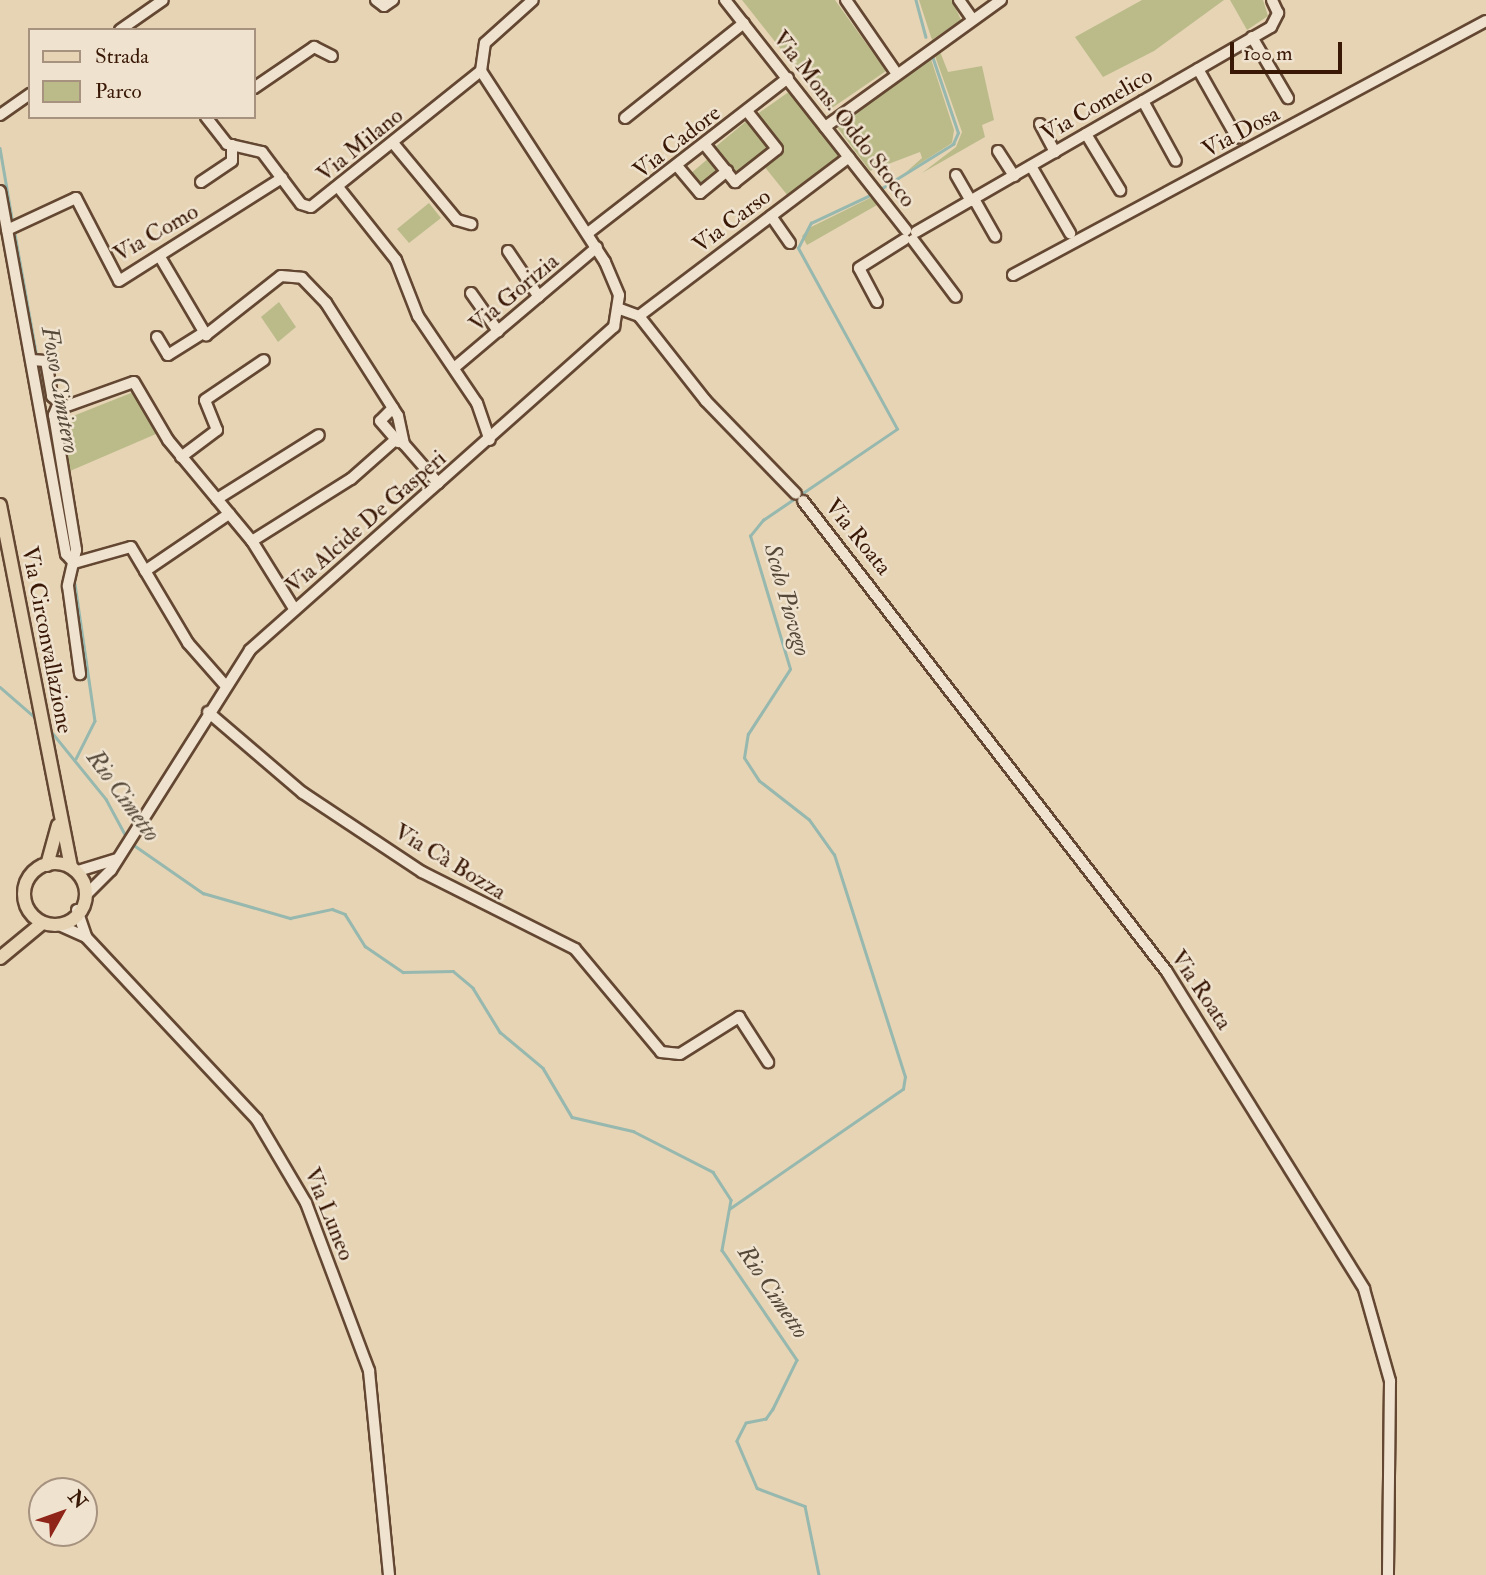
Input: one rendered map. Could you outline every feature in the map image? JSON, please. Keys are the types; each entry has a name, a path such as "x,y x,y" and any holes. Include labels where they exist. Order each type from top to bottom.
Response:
{"main road":[{"name":"Via Circonvallazione","path":"0,505 57,800 75,868"},
{"path":"14,944 24,908 25,890 47,865 57,835 57,800"},
{"path":"0,958 40,925 59,925 77,910 86,895 75,868 47,865"},
{"path":"24,908 40,925"}],"street":[{"path":"123,28 163,0"},
{"path":"376,0 384,6 393,0"},
{"path":"533,0 485,43 481,71 589,233 597,247 620,309 639,316"},
{"name":"Via Mons. Oddo Stocco","path":"725,0 910,235"},
{"path":"846,0 897,74"},
{"path":"959,0 973,20"},
{"path":"825,127 1001,0"},
{"name":"Via Comelico","path":"877,302 859,268 910,235 1276,22 1272,0"},
{"path":"134,20 140,28"},
{"name":"Via Dosa","path":"1013,275 1486,21"},
{"path":"625,118 744,23"},
{"path":"1252,37 1288,99"},
{"path":"256,87 314,47 332,55"},
{"path":"1198,69 1237,138"},
{"name":"Via Milano","path":"209,119 232,145 262,152 307,208 338,187 481,71"},
{"name":"Via Cadore","path":"589,233 678,167 788,78"},
{"path":"0,115 28,95"},
{"path":"1143,101 1176,161"},
{"path":"705,145 736,182 776,149 747,111"},
{"path":"1040,124 1055,152"},
{"path":"1086,134 1120,190"},
{"path":"393,143 457,220 471,224"},
{"path":"201,182 232,160 232,145"},
{"path":"998,151 1014,176"},
{"name":"Via Carso","path":"639,316 849,158"},
{"path":"1031,166 1070,233"},
{"path":"678,167 700,193 727,171"},
{"path":"956,175 995,236"},
{"name":"Via Como","path":"7,230 76,198 119,281 282,178"},
{"path":"338,187 396,260 418,316 480,408 490,440"},
{"path":"0,191 36,360 66,554 74,563"},
{"path":"771,216 790,243"},
{"path":"910,235 956,297"},
{"name":"Via Gorizia","path":"454,368 597,247"},
{"path":"508,251 539,297"},
{"path":"160,257 202,334"},
{"path":"157,337 168,355 202,334 281,276 296,274 326,303 393,408 398,441"},
{"path":"471,293 498,331"},
{"name":"Via Alcide De Gasperi","path":"86,895 118,858 224,684 295,610 602,342 620,309"},
{"name":"Via Roata","path":"639,316 706,401 799,497 1167,972 1364,1289 1390,1381 1388,1575"},
{"path":"36,360 58,405 54,415 74,563 68,586 80,674"},
{"path":"181,457 217,430 205,400 264,360"},
{"path":"58,405 134,382 181,457 252,541 295,610"},
{"path":"393,408 380,421 438,483"},
{"path":"217,499 319,435"},
{"path":"252,541 351,479 398,441"},
{"path":"145,571 229,514"},
{"path":"74,563 128,545 188,643 224,684"},
{"name":"Via Cà Bozza","path":"208,712 303,793 422,872 575,948 661,1052 680,1054 739,1017 768,1062"},
{"path":"75,868 99,869 118,858"},
{"path":"77,910 86,937"},
{"path":"59,925 86,937"},
{"name":"Via Luneo","path":"86,937 257,1120 306,1203 369,1371 389,1575"}],"green space":[{"path":"742,0 835,0 886,71 829,110"},
{"path":"919,0 952,0 961,20 932,40"},
{"path":"1142,0 1224,0 1154,51 1103,77 1075,37"},
{"path":"1230,0 1263,0 1268,16 1247,30"},
{"path":"939,49 948,72 982,66 994,120 982,125 985,137 922,173 956,147 962,132 934,53"},
{"path":"930,56 954,130 952,143 905,173 922,158 920,152 870,171 837,127"},
{"path":"790,91 840,156 788,196 764,166 781,151 753,117"},
{"path":"749,119 770,146 735,174 714,148"},
{"path":"710,157 721,171 701,187 690,174"},
{"path":"872,197 877,205 807,245 802,236 811,227"},
{"path":"429,203 441,218 409,243 397,229"},
{"path":"279,302 296,327 278,342 261,317"},
{"path":"136,391 156,434 70,471 58,422"}],"waterway":[{"name":"Scolo Piovego","path":"916,0 926,37"},
{"name":"Scolo Piovego","path":"882,188 953,144 958,133 932,56"},
{"name":"Fosso Cimitero","path":"0,148 12,218"},
{"name":"Scolo Piovego","path":"729,1209 903,1089 905,1077 834,855 809,820 759,781 744,758 748,734 790,669 750,536 763,520 897,429 798,248 811,223 868,196"},
{"name":"Fosso Cimitero","path":"15,234 37,358"},
{"name":"Fosso Cimitero","path":"38,365 60,496"},
{"name":"Fosso Cimitero","path":"75,584 95,721 76,759"},
{"name":"Rio Cimetto","path":"0,687 37,719"},
{"name":"Rio Cimetto","path":"50,730 106,799 127,838"},
{"name":"Rio Cimetto","path":"131,843 203,893 290,918 332,909 345,914 365,946 403,972 453,971 473,988 500,1032 543,1068 572,1117 633,1131 713,1172 731,1200 722,1250 797,1360 766,1419 746,1423 737,1441 757,1488 805,1506 819,1575"}]}
